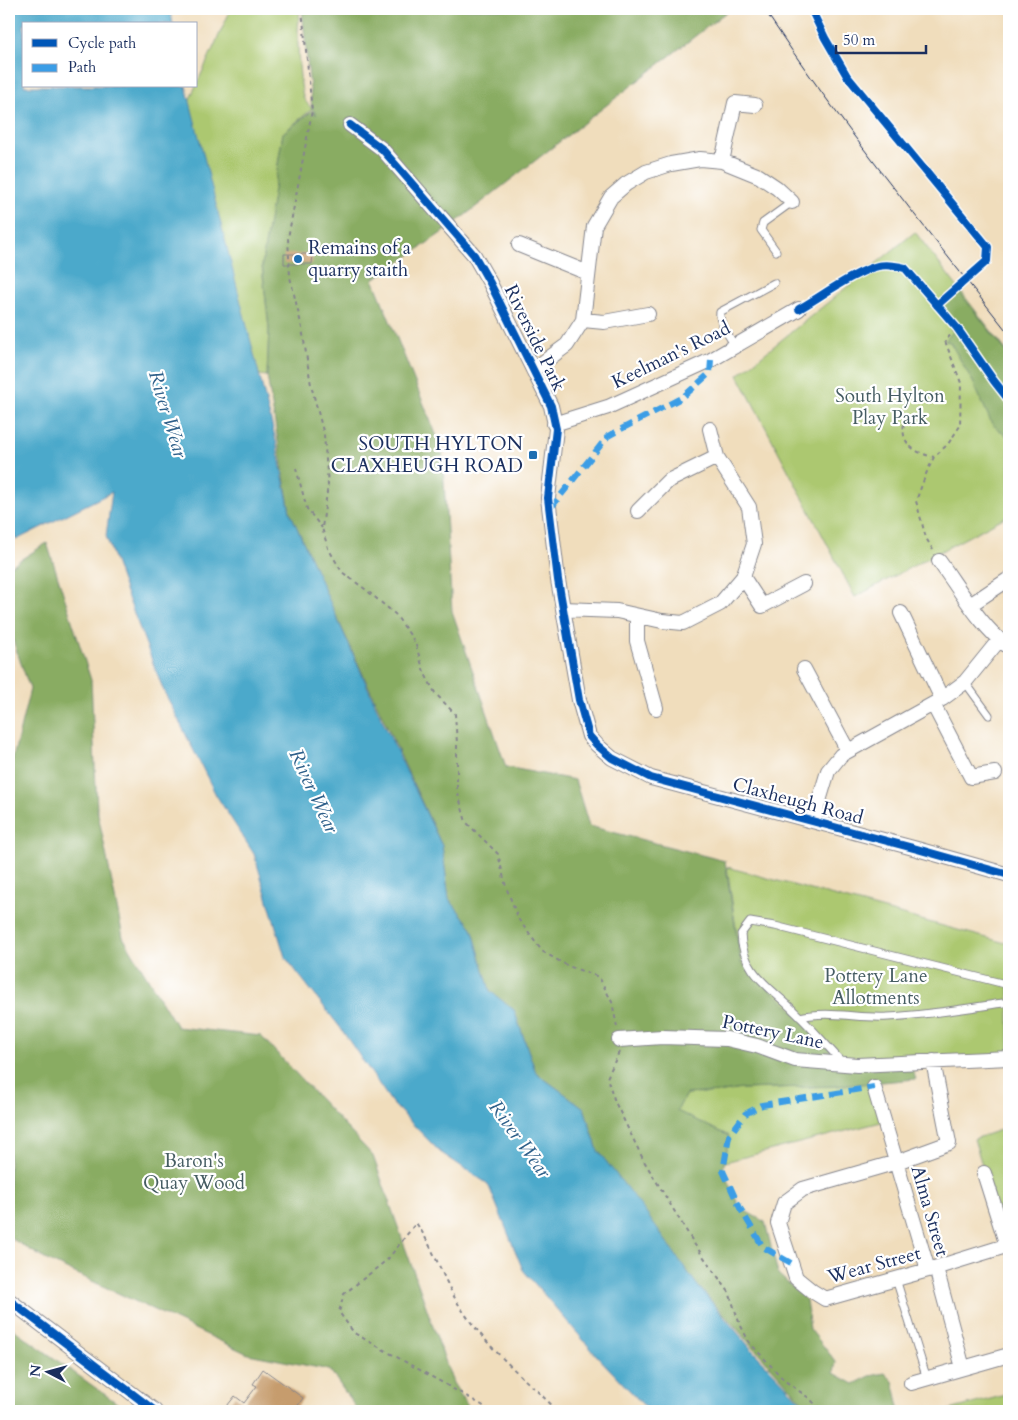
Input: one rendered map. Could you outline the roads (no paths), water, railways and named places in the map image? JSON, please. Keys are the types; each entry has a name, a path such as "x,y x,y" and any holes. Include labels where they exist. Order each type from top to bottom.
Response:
{"street":[{"path":"722,161 735,103 755,105"},
{"name":"Riverside Park","path":"350,125 382,149 474,255 490,283 550,406 556,429 548,498 563,609 579,700 589,736"},
{"path":"533,370 567,344 583,320 594,226 611,197 626,184 646,172 671,164 700,159 722,161 759,176 777,188 792,202"},
{"path":"519,245 588,273"},
{"name":"Keelman's Road","path":"554,424 608,407 711,360 799,309"},
{"path":"583,320 604,322 648,314"},
{"path":"563,609 617,612 683,623 720,604 743,577 754,544 749,507 717,458 710,429"},
{"path":"638,511 668,481 717,458"},
{"path":"939,561 970,604 1004,643"},
{"path":"743,577 762,606 804,584"},
{"path":"970,604 1009,579"},
{"path":"901,612 937,701 971,777 995,773"},
{"path":"637,616 636,641 656,708"},
{"name":"Claxheugh Road","path":"812,822 828,771 841,755 937,701 965,682 1004,643"},
{"path":"804,668 848,751"},
{"name":"Claxheugh Road","path":"589,736 612,758 651,778 1009,875"},
{"name":"Pottery Lane","path":"619,1040 662,1037 726,1039 757,1046 795,1060 857,1065 1009,1058"},
{"name":"Wear Street","path":"933,1061 949,1143 897,1162 803,1189 784,1204 778,1223 796,1278 825,1299 848,1294 1008,1245"},
{"name":"Alma Street","path":"874,1087 963,1368"},
{"path":"984,1173 1008,1245"},
{"path":"9,1300 155,1411"},
{"path":"910,1383 1009,1355"}],"lane":[{"path":"776,250 761,230 761,227 763,223 792,202"},
{"path":"735,346 720,320 720,312 774,283"},
{"path":"965,682 989,715"},
{"path":"844,1064 800,1017 757,978 745,958 741,945 741,934 750,922 775,926 1009,985"},
{"path":"800,1017 826,1013 886,1017 1009,1002"},
{"path":"896,1279 927,1379"}],"water":[{"name":"River Wear","path":"9,9 170,9 173,22 22,22 22,88 187,88 275,437 290,512 384,724 442,846 449,899 472,928 490,991 514,1010 536,1073 584,1108 598,1151 643,1209 697,1285 754,1352 810,1411 649,1411 597,1356 523,1270 488,1184 440,1152 392,1103 339,1026 285,957 254,854 216,795 163,689 125,590 106,536 112,492 16,540 9,514"}],"tram line":[{"path":"764,9 852,133 1009,334"}],"place":[{"name":"Remains of a quarry staith","path":"298,259"},
{"name":"SOUTH HYLTON CLAXHEUGH ROAD","path":"533,455"}],"park label":[{"name":"South Hylton Play Park","path":"890,407"},
{"name":"Pottery Lane Allotments","path":"876,987"},
{"name":"Baron's Quay Wood","path":"194,1172"}]}
